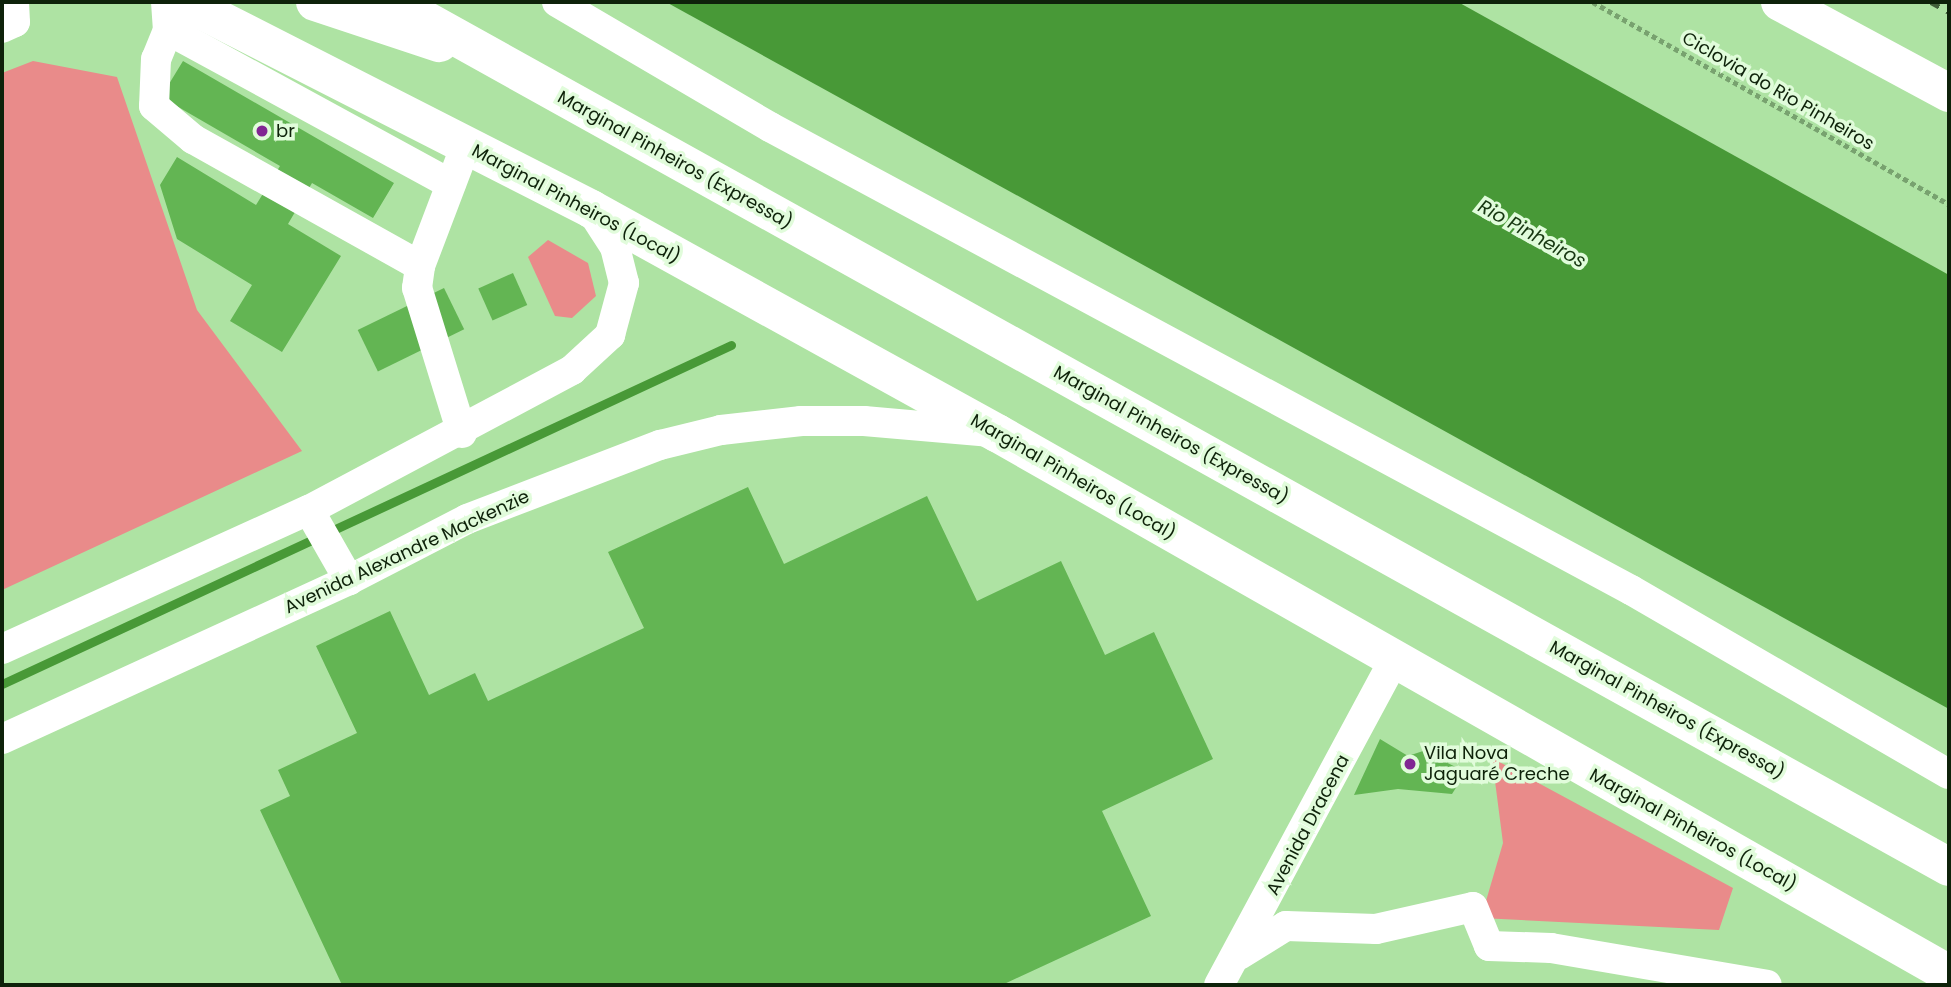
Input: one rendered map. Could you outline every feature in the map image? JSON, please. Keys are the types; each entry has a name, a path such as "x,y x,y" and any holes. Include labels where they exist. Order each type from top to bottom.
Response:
{"highway":[{"path":"315,2 390,30 486,55"},
{"name":"Marginal Pinheiros (Expressa)","path":"393,2 1949,867"},
{"path":"1780,2 1949,93"},
{"name":"Marginal Pinheiros (Local)","path":"173,11 466,145 591,209 997,433 1393,662 1949,974"}],"street":[{"path":"2,28 15,22 14,2"},
{"path":"558,2 770,127 1631,590 1949,774"},
{"path":"420,266 192,139 154,106 156,59 173,11 451,184"},
{"path":"462,433 421,309 420,266 466,145"},
{"path":"2,649 309,510 462,433 572,370 610,335 624,283 622,266 591,209"},
{"name":"Avenida Alexandre Mackenzie","path":"2,739 349,580 467,519 577,474 721,430 864,421 997,433"},
{"path":"309,510 349,580"},
{"name":"Avenida Dracena","path":"1219,985 1239,955 1393,662"},
{"path":"1239,955 1286,926 1376,929 1473,907 1489,946 1551,948 1767,985"}],"path":[{"name":"Ciclovia do Rio Pinheiros","path":"1593,2 1949,204"}],"shaded area":[{"path":"33,61 117,77 197,310 302,451 2,590 2,73"},
{"path":"548,240 588,263 596,296 572,318 555,316 528,257"},
{"path":"1492,758 1733,888 1719,930 1481,918 1503,843"}],"water":[{"name":"Rio Pinheiros","path":"666,2 1458,2 1949,275 1949,709"}],"building":[{"path":"183,61 394,183 373,218 312,183 288,224 341,256 282,352 230,321 252,285 177,239 160,185 177,157 256,205 280,166 161,97"},
{"path":"513,273 527,305 493,320 478,288"},
{"path":"444,288 464,329 378,371 358,330"},
{"path":"748,487 784,564 927,496 977,601 1061,561 1105,655 1154,632 1213,759 1102,811 1151,916 1002,985 342,985 260,810 290,796 278,770 357,733 316,646 390,611 429,695 475,673 488,701 644,628 608,552"},
{"name":"Vila Nova Jaguaré Creche","path":"1380,739 1408,756 1423,751 1466,772 1452,794 1398,789 1354,795"}],"waterway":[{"path":"2,684 731,345"}],"railway":[{"path":"1931,2 1949,12"}],"place":[{"name":"br","path":"262,131"},
{"name":"Vila Nova Jaguaré Creche","path":"1410,764"}]}
